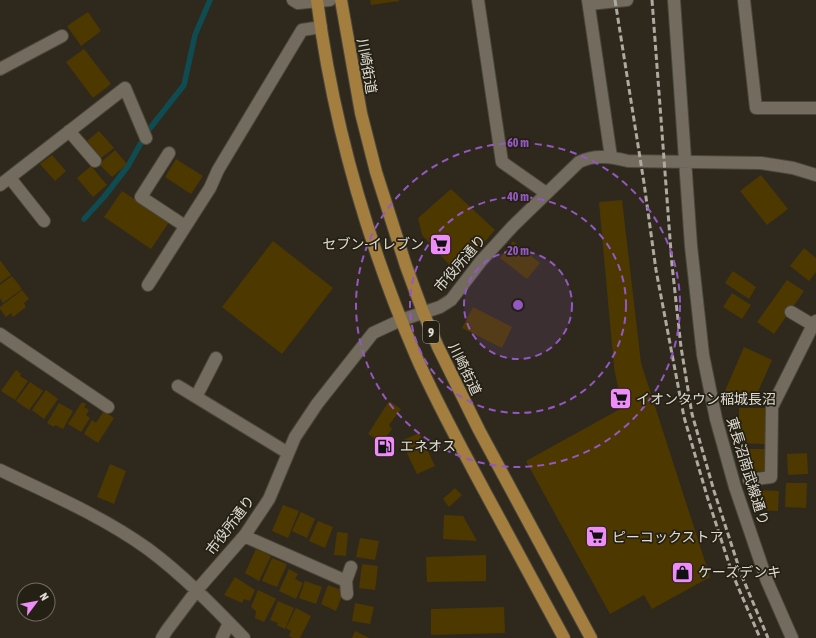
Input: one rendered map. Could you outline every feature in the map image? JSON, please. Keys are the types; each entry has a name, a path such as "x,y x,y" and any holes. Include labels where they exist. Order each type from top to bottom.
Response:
{"main road":[{"name":"川崎街道","path":"341,0 361,113 374,165 406,266 423,312 438,347 479,430 591,638"},
{"name":"9","path":"317,1 329,77 352,174 384,276 401,320 447,421 564,638"}],"street":[{"path":"293,0 298,3 330,0"},
{"path":"478,0 502,162 546,193"},
{"path":"611,157 588,2 627,0"},
{"name":"東長沼南武線通り","path":"674,0 691,246 703,355 716,419 735,487 762,566 792,638"},
{"path":"744,0 756,108 816,108"},
{"path":"148,285 210,188 218,170 302,30 321,27"},
{"path":"0,69 62,36"},
{"path":"0,185 125,88 146,138"},
{"path":"69,131 95,161"},
{"path":"169,153 141,197 185,226"},
{"name":"市役所通り","path":"162,638 197,590 244,536 269,499 295,437 317,404 373,333 401,320 440,307 451,300 486,255 546,193 579,162 587,158 611,157 628,160 761,163 793,168 816,175"},
{"path":"10,178 44,221"},
{"path":"749,480 771,477 772,407 814,323 791,312"},
{"path":"0,334 108,407"},
{"path":"196,397 216,358"},
{"path":"178,386 288,453"},
{"path":"0,470 93,515 148,549 197,590 244,638"},
{"path":"244,536 346,581"},
{"path":"346,594 346,581 351,567"},
{"path":"222,638 229,623"}],"building":[{"path":"370,0 399,0 399,1 371,5"},
{"path":"88,12 101,31 81,46 67,26"},
{"path":"84,49 111,84 93,98 66,62"},
{"path":"99,131 114,148 101,158 87,141"},
{"path":"115,150 127,164 112,177 99,164"},
{"path":"52,155 66,171 55,181 40,164"},
{"path":"176,159 203,176 191,194 165,177"},
{"path":"91,166 107,185 93,197 77,178"},
{"path":"761,175 788,209 767,225 740,191"},
{"path":"451,189 495,230 457,273 422,235 418,218"},
{"path":"122,191 169,222 151,249 104,217"},
{"path":"622,200 641,363 710,577 652,609 644,595 610,614 526,461 622,408 614,367 599,202"},
{"path":"273,241 333,288 282,354 222,307"},
{"path":"513,241 540,263 527,279 500,258"},
{"path":"804,248 816,258 816,272 809,281 790,266"},
{"path":"0,260 11,275 0,283"},
{"path":"733,271 756,287 749,299 725,283"},
{"path":"12,276 22,289 3,303 0,298 0,285"},
{"path":"787,280 804,291 774,334 757,322"},
{"path":"22,290 29,299 24,303 26,307 13,317 11,313 6,317 0,307"},
{"path":"732,293 751,305 742,319 723,307"},
{"path":"473,307 512,327 502,348 462,328"},
{"path":"744,347 772,360 753,403 725,391"},
{"path":"16,370 21,374 20,376 28,381 15,400 1,391"},
{"path":"30,382 43,391 29,410 16,401"},
{"path":"46,390 58,399 44,419 32,410"},
{"path":"389,401 401,409 389,425 392,429 382,443 368,434"},
{"path":"82,402 86,404 84,407 89,410 86,415 90,418 81,432 68,424"},
{"path":"59,403 73,411 63,429 55,425 54,427 47,423"},
{"path":"739,408 767,408 767,444 739,443"},
{"path":"104,411 114,418 98,443 84,434 92,420 96,423"},
{"path":"419,433 435,466 417,474 401,441"},
{"path":"745,449 766,449 766,471 745,471"},
{"path":"807,453 808,474 788,475 787,454"},
{"path":"110,464 126,471 114,504 97,497"},
{"path":"786,483 807,483 806,508 785,507"},
{"path":"455,488 462,495 449,507 443,499"},
{"path":"759,490 779,491 778,511 758,510"},
{"path":"283,505 299,511 288,538 272,531"},
{"path":"301,512 315,519 307,538 292,531"},
{"path":"444,515 463,516 477,541 443,539"},
{"path":"318,521 333,527 325,548 309,541"},
{"path":"337,532 348,533 346,556 334,555"},
{"path":"360,538 379,541 375,560 356,557"},
{"path":"256,549 271,556 259,581 245,573"},
{"path":"486,555 486,581 427,582 426,557"},
{"path":"272,558 287,564 277,587 262,581"},
{"path":"362,564 378,566 375,590 359,588"},
{"path":"289,569 298,574 295,579 303,583 296,599 279,591"},
{"path":"235,577 255,590 250,601 244,599 242,603 224,595"},
{"path":"305,581 322,587 316,604 299,598"},
{"path":"328,585 344,591 336,611 321,604"},
{"path":"258,590 277,599 264,622 255,618 256,611 251,607"},
{"path":"278,601 294,608 285,629 277,625 278,623 270,620"},
{"path":"355,603 374,607 370,624 352,621"},
{"path":"504,607 505,633 431,635 431,609"},
{"path":"296,608 311,616 300,638 293,638 289,636 291,631 286,628"},
{"path":"355,631 369,638 352,638"}],"waterway":[{"path":"147,132 184,85 195,35 210,0"},
{"path":"84,219 104,197 128,166 142,141"}],"railway":[{"path":"615,0 656,270 684,417 707,496 732,573 760,638"},
{"path":"652,0 672,265 681,347 692,414 714,491 741,574 768,638"}],"place":[{"name":"セブン-イレブン","path":"440,244"},
{"name":"イオンタウン稲城長沼","path":"621,399"},
{"name":"エネオス","path":"384,446"},
{"name":"ピーコックストア","path":"597,537"},
{"name":"ケーズデンキ","path":"682,572"}]}
